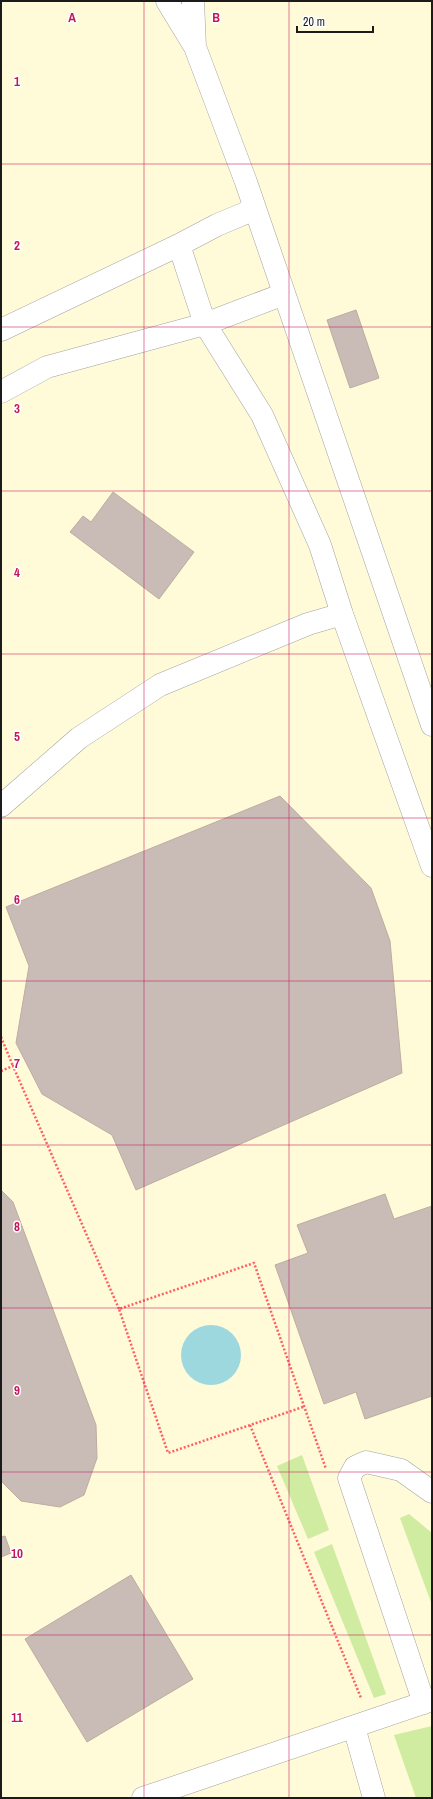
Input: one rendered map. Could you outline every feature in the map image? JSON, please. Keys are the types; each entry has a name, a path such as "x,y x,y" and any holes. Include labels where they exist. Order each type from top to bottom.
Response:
{"street":[{"path":"167,1 195,47 255,209 432,725"},
{"path":"193,1 195,47"},
{"path":"1,330 179,245 217,225 255,209"},
{"path":"179,245 205,324 262,414 320,545 342,614 432,866"},
{"path":"1,392 47,367 205,324 284,294"},
{"path":"1,806 79,738 160,685 301,627 342,614"},
{"path":"143,1798 178,1792 362,1724 428,1702 349,1478 355,1467 366,1462 401,1470 432,1492"},
{"path":"362,1724 374,1798"}],"path":[{"path":"1,1037 119,1309 168,1453 303,1407 254,1263 119,1309"},
{"path":"1,1072 13,1066"},
{"path":"250,1425 362,1724"}],"shaded area":[{"path":"1,1 432,1 432,1798 1,1798"}],"green space":[{"path":"302,1455 329,1530 308,1539 277,1466"},
{"path":"409,1514 432,1533 432,1605 400,1518"},
{"path":"332,1544 386,1694 374,1698 314,1552"},
{"path":"432,1726 432,1798 416,1798 394,1735"}],"water":[{"path":"211,1325 228,1330 236,1338 241,1355 236,1372 228,1380 211,1385 194,1380 186,1372 181,1355 186,1338 194,1330"}],"building":[{"path":"356,310 379,378 350,388 327,320"},
{"path":"113,492 194,552 159,599 70,532 83,516 91,522"},
{"path":"280,796 371,888 390,941 402,1073 136,1190 112,1135 42,1094 16,1043 29,966 6,907"},
{"path":"1,1190 13,1202 96,1425 97,1458 84,1495 60,1507 21,1501 1,1481"},
{"path":"385,1194 394,1219 432,1206 432,1396 365,1419 356,1392 324,1404 275,1265 308,1253 297,1225"},
{"path":"5,1536 11,1553 1,1557 1,1537"},
{"path":"131,1575 193,1679 87,1742 25,1639"}]}
